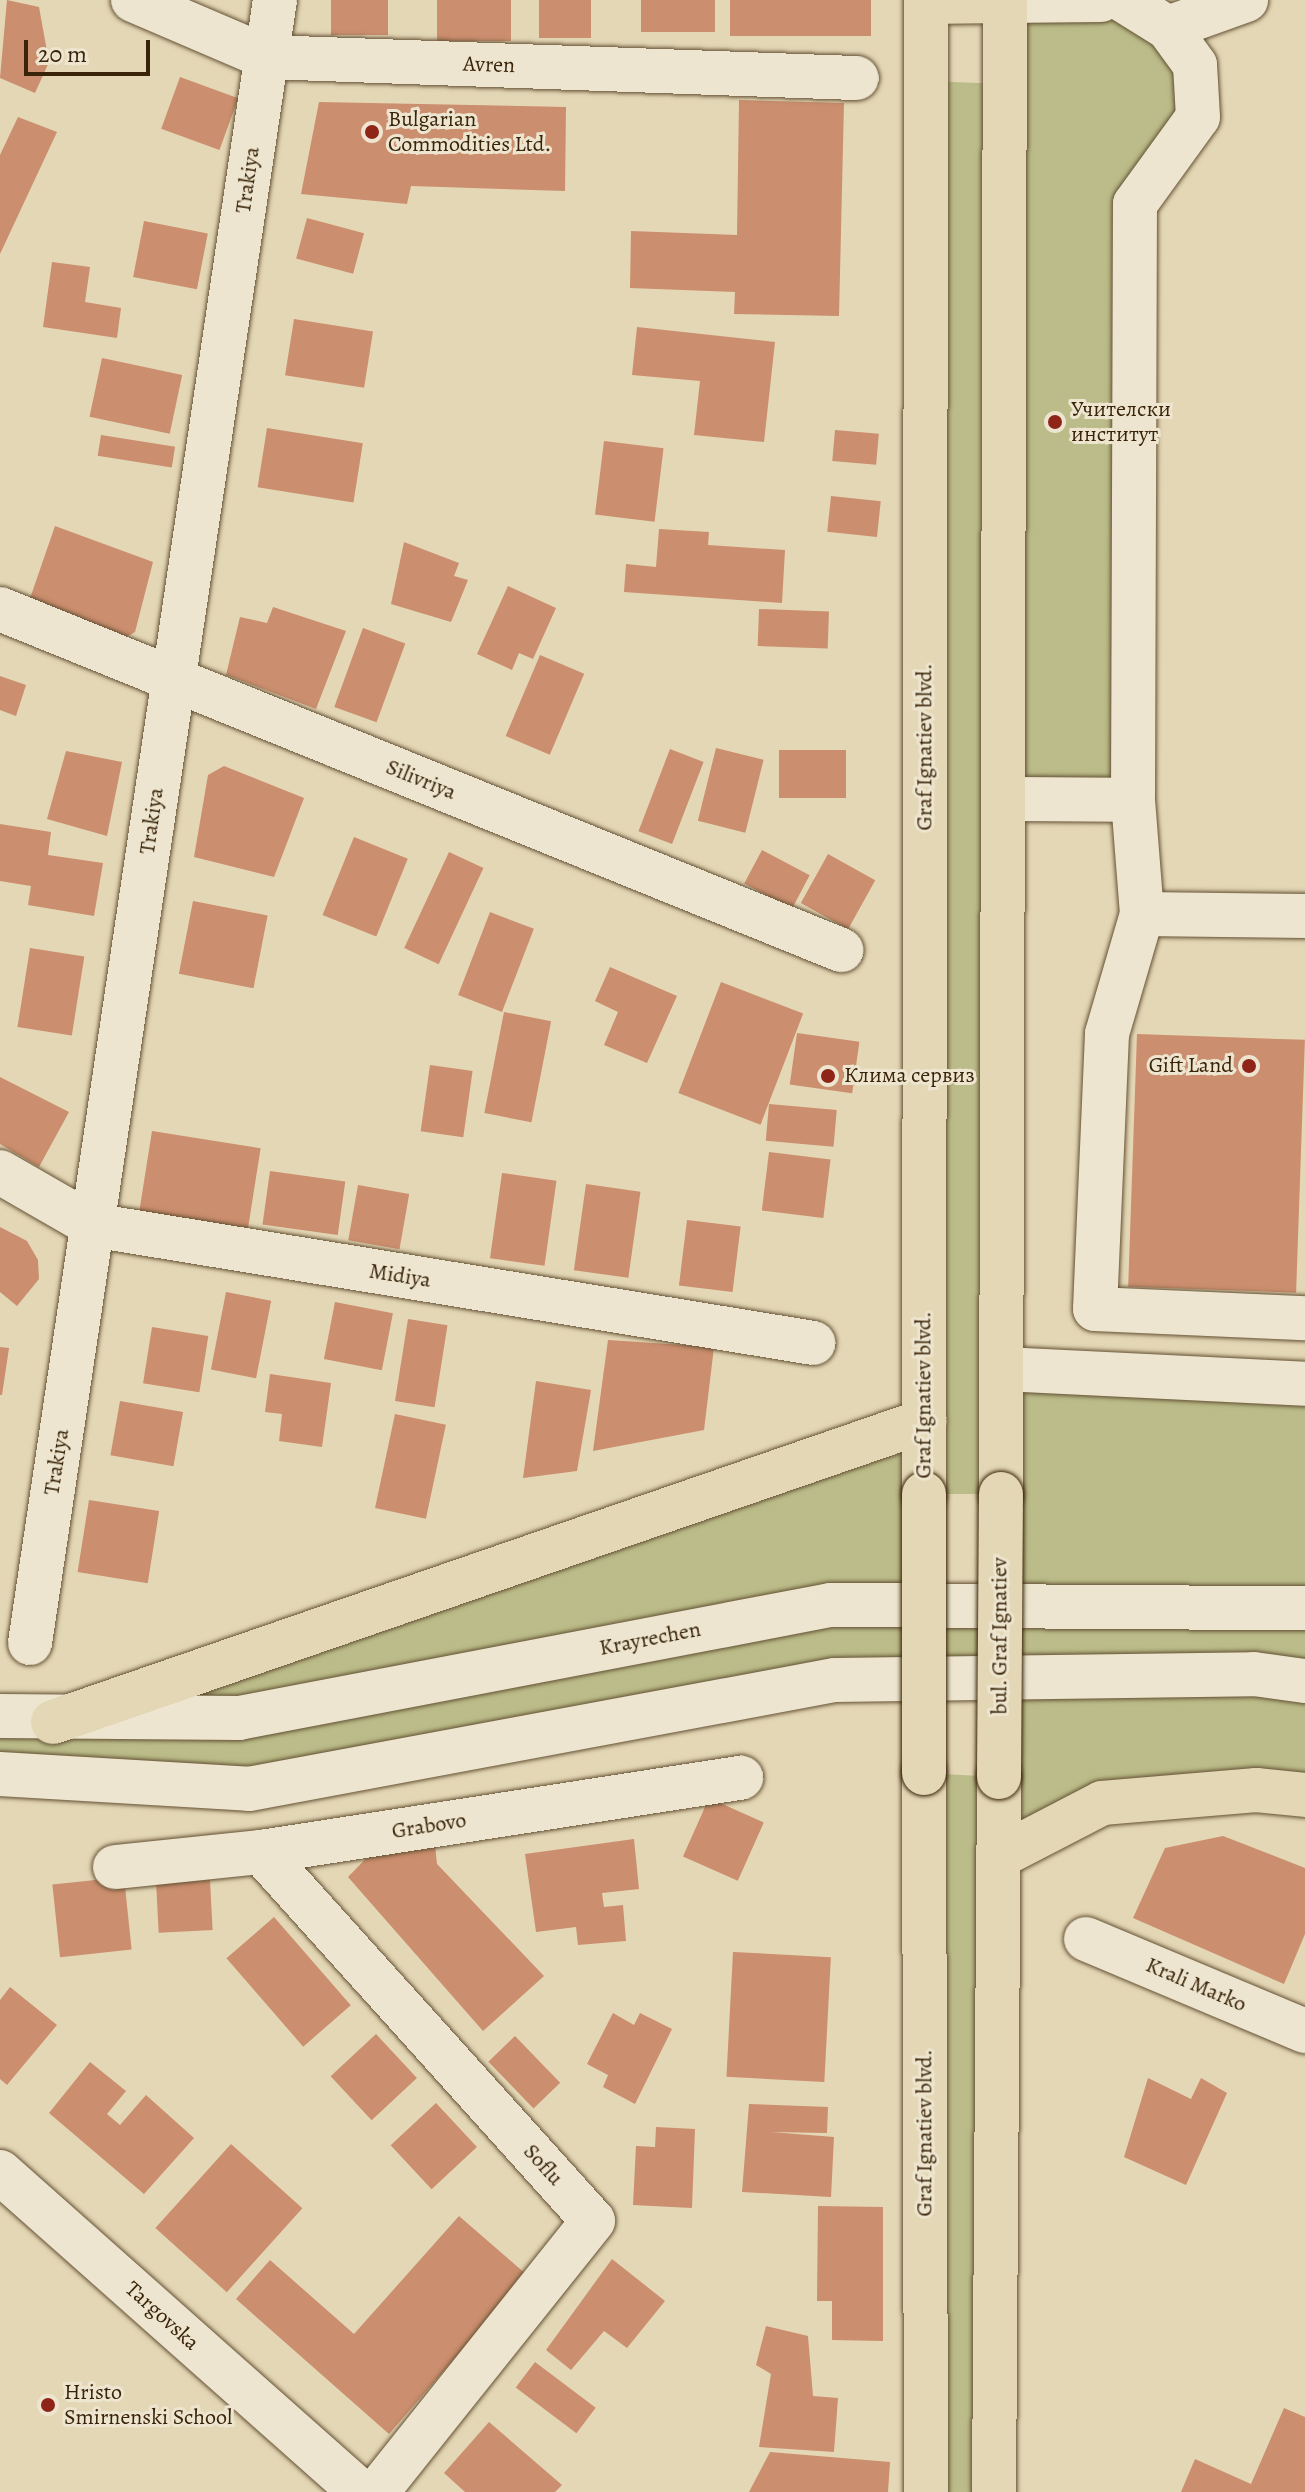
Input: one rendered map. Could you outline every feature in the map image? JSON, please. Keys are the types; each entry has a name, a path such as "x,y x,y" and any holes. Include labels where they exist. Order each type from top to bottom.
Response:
{"main road":[{"path":"926,1 1005,1 1003,1369"},
{"name":"Graf Ignatiev blvd.","path":"926,1 926,2492"},
{"name":"bul. Graf Ignatiev","path":"998,1857 1003,1369"},
{"path":"53,1722 924,1421"},
{"path":"994,2492 998,1857 1102,1803 1256,1790 1305,1795"}],"street":[{"name":"Avren","path":"133,0 266,57 857,78"},
{"name":"Trakiya","path":"30,1643 275,0"},
{"path":"1005,1 1101,0"},
{"path":"1123,0 1168,28 1195,65 1198,117 1135,204 1133,800 1142,914 1107,1034 1095,1309 1305,1318"},
{"path":"1168,28 1246,0"},
{"name":"Silivriya","path":"0,609 841,950"},
{"path":"1003,799 1133,800"},
{"path":"1142,914 1305,916"},
{"name":"Midiya","path":"0,1172 92,1225 813,1343"},
{"path":"1003,1369 1305,1384"},
{"name":"Krayrechen","path":"0,1716 53,1722 239,1718 830,1605 1305,1608"},
{"path":"0,1774 249,1789 835,1680 1254,1674 1305,1681"},
{"name":"Grabovo","path":"115,1867 261,1852 741,1778"},
{"name":"Soflu","path":"261,1852 593,2221 377,2492"},
{"name":"Krali Marko","path":"1086,1939 1305,2031"},
{"name":"Targovska","path":"0,2172 361,2492"}],"green space":[{"path":"1005,1 1168,28 1198,117 1135,204 1133,800 1004,799 1003,1369 1305,1384 1305,1795 1102,1803 998,1857 994,2492 926,2492 924,1773 999,1777 999,1678 249,1789 0,1774 0,1716 924,1421 926,81 1005,84","holes":["925,1494 1000,1494 1000,1601 924,1601"]}],"building":[{"path":"7,0 39,7 49,62 35,93 0,78"},
{"path":"331,0 388,0 388,35 331,35"},
{"path":"437,0 511,0 511,41 437,41"},
{"path":"539,0 591,0 591,38 539,38"},
{"path":"641,0 715,0 715,32 641,32"},
{"path":"730,0 871,0 871,36 730,36"},
{"path":"180,77 238,98 219,150 161,129"},
{"path":"739,100 844,103 839,316 734,314 735,292 630,288 631,231 737,235"},
{"path":"319,102 566,107 565,191 411,186 407,204 301,194"},
{"path":"18,117 57,132 0,254 0,155"},
{"path":"307,218 364,233 353,274 296,259"},
{"path":"144,221 208,233 197,289 133,277"},
{"path":"52,262 90,267 85,302 121,308 117,338 43,327"},
{"path":"294,319 373,332 364,388 285,375"},
{"path":"637,327 775,342 764,442 694,435 700,381 632,375"},
{"path":"102,358 182,375 170,434 90,417"},
{"path":"267,428 363,443 353,502 258,487"},
{"path":"835,430 879,434 876,465 832,461"},
{"path":"101,435 175,447 172,467 98,456"},
{"path":"604,441 664,448 655,522 595,514"},
{"path":"831,496 881,501 877,537 827,532"},
{"path":"55,526 153,562 135,632 120,641 27,607"},
{"path":"659,529 709,532 708,545 785,550 782,603 624,592 626,564 656,567"},
{"path":"404,542 459,563 454,576 468,580 451,622 391,604"},
{"path":"508,586 556,608 533,659 519,653 512,670 477,654"},
{"path":"273,607 346,631 316,709 226,675 240,617 267,623"},
{"path":"759,609 829,611 828,648 758,646"},
{"path":"363,628 405,643 377,722 334,707"},
{"path":"540,655 584,674 550,755 506,736"},
{"path":"0,676 26,685 16,716 0,710"},
{"path":"716,748 764,760 745,833 698,821"},
{"path":"670,749 704,762 672,844 638,831"},
{"path":"779,750 846,750 846,798 779,798"},
{"path":"66,751 122,762 107,836 47,819"},
{"path":"224,766 304,798 274,877 194,857 208,775"},
{"path":"0,824 51,832 48,855 103,863 94,916 28,905 31,886 0,881"},
{"path":"354,837 408,859 376,937 323,915"},
{"path":"762,850 810,875 792,909 744,884"},
{"path":"449,852 483,868 439,964 404,948"},
{"path":"828,854 875,880 848,929 801,903"},
{"path":"193,901 268,916 253,988 179,974"},
{"path":"490,912 534,929 502,1012 458,995"},
{"path":"30,948 84,957 72,1036 17,1027"},
{"path":"610,967 677,996 647,1063 604,1045 618,1012 595,1001"},
{"path":"721,982 803,1014 761,1125 678,1093"},
{"path":"504,1012 551,1021 531,1122 484,1113"},
{"path":"797,1033 859,1042 852,1093 790,1084"},
{"path":"1137,1034 1305,1040 1296,1293 1128,1287"},
{"path":"430,1065 473,1071 463,1137 421,1131"},
{"path":"0,1077 69,1112 39,1167 0,1144"},
{"path":"769,1104 837,1110 834,1147 766,1141"},
{"path":"152,1131 261,1148 247,1233 139,1216"},
{"path":"769,1152 831,1160 823,1218 762,1211"},
{"path":"270,1171 345,1182 338,1235 262,1224"},
{"path":"502,1173 556,1181 544,1266 490,1258"},
{"path":"586,1184 640,1192 628,1278 574,1270"},
{"path":"358,1185 409,1194 399,1249 348,1240"},
{"path":"687,1220 741,1227 733,1292 679,1286"},
{"path":"0,1227 27,1241 38,1260 39,1279 17,1306 0,1292"},
{"path":"226,1292 271,1301 256,1378 211,1370"},
{"path":"335,1302 393,1313 382,1370 324,1359"},
{"path":"408,1319 448,1325 435,1407 395,1401"},
{"path":"152,1327 208,1336 199,1392 143,1383"},
{"path":"608,1340 714,1347 704,1430 593,1451"},
{"path":"0,1347 9,1348 2,1395 0,1395"},
{"path":"270,1374 331,1383 322,1447 279,1441 282,1414 265,1412"},
{"path":"536,1381 591,1390 577,1471 523,1478"},
{"path":"120,1401 183,1412 173,1466 110,1455"},
{"path":"395,1414 446,1425 426,1519 375,1508"},
{"path":"89,1500 159,1511 148,1583 78,1572"},
{"path":"709,1798 764,1822 738,1881 683,1856"},
{"path":"434,1836 437,1864 544,1976 483,2031 348,1877 384,1840"},
{"path":"1223,1836 1305,1868 1305,1934 1284,1984 1133,1918 1165,1848"},
{"path":"634,1839 639,1889 602,1893 604,1907 623,1905 626,1941 578,1945 576,1927 536,1932 525,1854"},
{"path":"124,1877 132,1950 60,1957 52,1885"},
{"path":"210,1880 213,1930 159,1933 156,1883"},
{"path":"274,1917 351,2005 303,2047 226,1958"},
{"path":"733,1952 831,1957 824,2082 726,2077"},
{"path":"10,1987 57,2025 7,2085 0,2079 0,2000"},
{"path":"613,2013 634,2025 640,2013 672,2029 635,2104 603,2087 608,2075 587,2064"},
{"path":"376,2034 417,2078 372,2120 331,2076"},
{"path":"515,2036 560,2083 534,2108 488,2062"},
{"path":"90,2062 126,2091 107,2114 120,2125 146,2095 194,2138 144,2194 49,2113"},
{"path":"1148,2078 1191,2099 1201,2078 1227,2093 1186,2185 1124,2157"},
{"path":"436,2103 477,2147 432,2189 391,2145"},
{"path":"749,2104 828,2107 827,2133 771,2132 834,2137 831,2197 742,2192"},
{"path":"656,2127 695,2129 692,2208 633,2205 636,2146 655,2147"},
{"path":"231,2144 302,2208 227,2292 155,2228"},
{"path":"818,2206 883,2207 883,2341 832,2340 832,2301 817,2301"},
{"path":"459,2216 527,2275 389,2434 236,2299 270,2260 354,2334"},
{"path":"612,2259 665,2301 627,2348 604,2331 571,2370 546,2350"},
{"path":"766,2326 808,2336 813,2396 838,2398 834,2452 759,2447 771,2374 756,2365"},
{"path":"535,2362 596,2408 576,2433 516,2388"},
{"path":"1284,2408 1305,2417 1305,2492 1181,2492 1195,2459 1251,2484"},
{"path":"489,2422 562,2485 555,2492 465,2492 444,2473"},
{"path":"770,2452 890,2462 888,2492 749,2492"}],"place":[{"name":"Bulgarian Commodities Ltd.","path":"372,132"},
{"name":"Учителски институт","path":"1055,422"},
{"name":"Gift Land","path":"1249,1066"},
{"name":"Клима сервиз","path":"828,1076"},
{"name":"Hristo Smirnenski School","path":"48,2405"}]}
